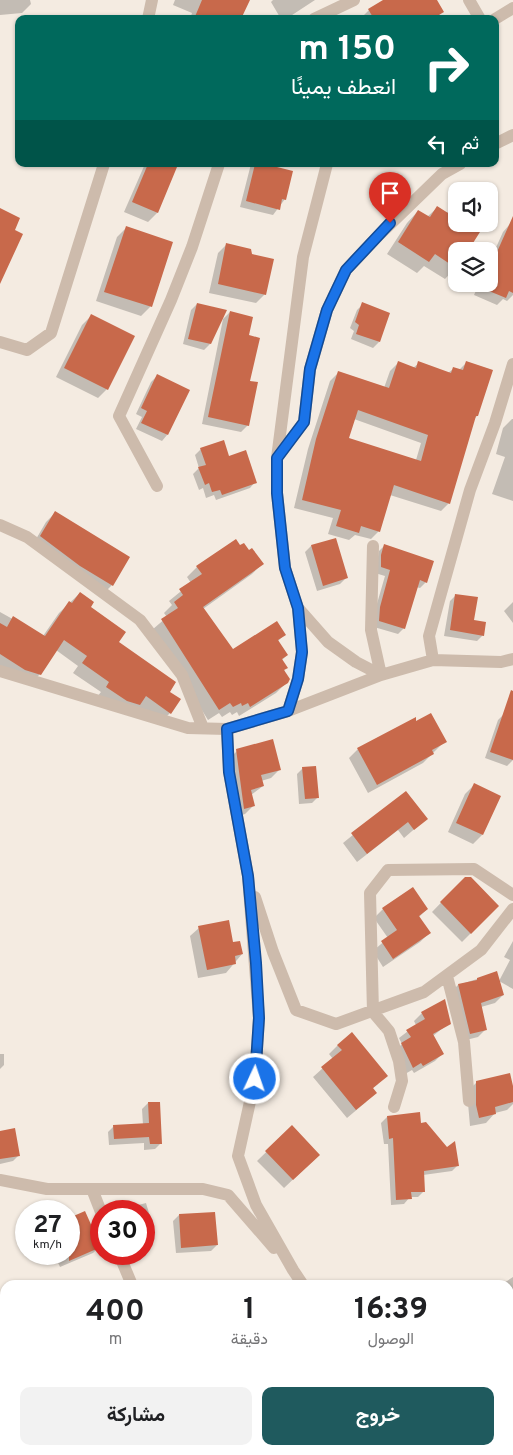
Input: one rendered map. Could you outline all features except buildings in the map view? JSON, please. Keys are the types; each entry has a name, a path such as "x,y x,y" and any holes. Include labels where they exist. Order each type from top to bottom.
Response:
{"street":[{"path":"149,15 152,0"},
{"path":"322,15 354,0"},
{"path":"469,0 478,15"},
{"path":"499,17 513,8"},
{"path":"499,142 513,134"},
{"path":"0,342 27,350 51,333 103,167"},
{"path":"157,486 119,416 171,300 192,247 218,167"},
{"path":"288,711 298,679 302,652 298,608 285,568 277,493 277,458 303,257 326,167"},
{"path":"277,458 304,422 310,369 327,310 346,270 442,174 455,167"},
{"path":"434,660 429,636 470,490 513,364"},
{"path":"0,525 27,537 140,620 182,675 203,728"},
{"path":"372,546 371,630 381,675"},
{"path":"298,608 328,642 356,662 381,675"},
{"path":"0,671 188,728 227,729 288,711 381,675 434,660 501,662 513,659"},
{"path":"227,729 229,772 248,876 259,1018 255,1079 238,1156 256,1205 292,1270"},
{"path":"394,1107 402,1081 399,1061 388,1031 373,1012 370,892 388,870 474,869 513,895"},
{"path":"248,876 273,952 296,1010 336,1024 424,992 481,950 513,909"},
{"path":"446,976 464,1042 469,1101"},
{"path":"0,1180 47,1189 203,1189 228,1195 300,1280"},
{"path":"92,1189 96,1200"},
{"path":"124,1265 130,1280"}],"route":[{"path":"255,1079 259,1018 256,963 248,876 229,772 227,729 288,711 298,679 302,652 298,608 285,568 277,493 277,458 304,422 310,369 327,310 346,270 390,223"}]}
